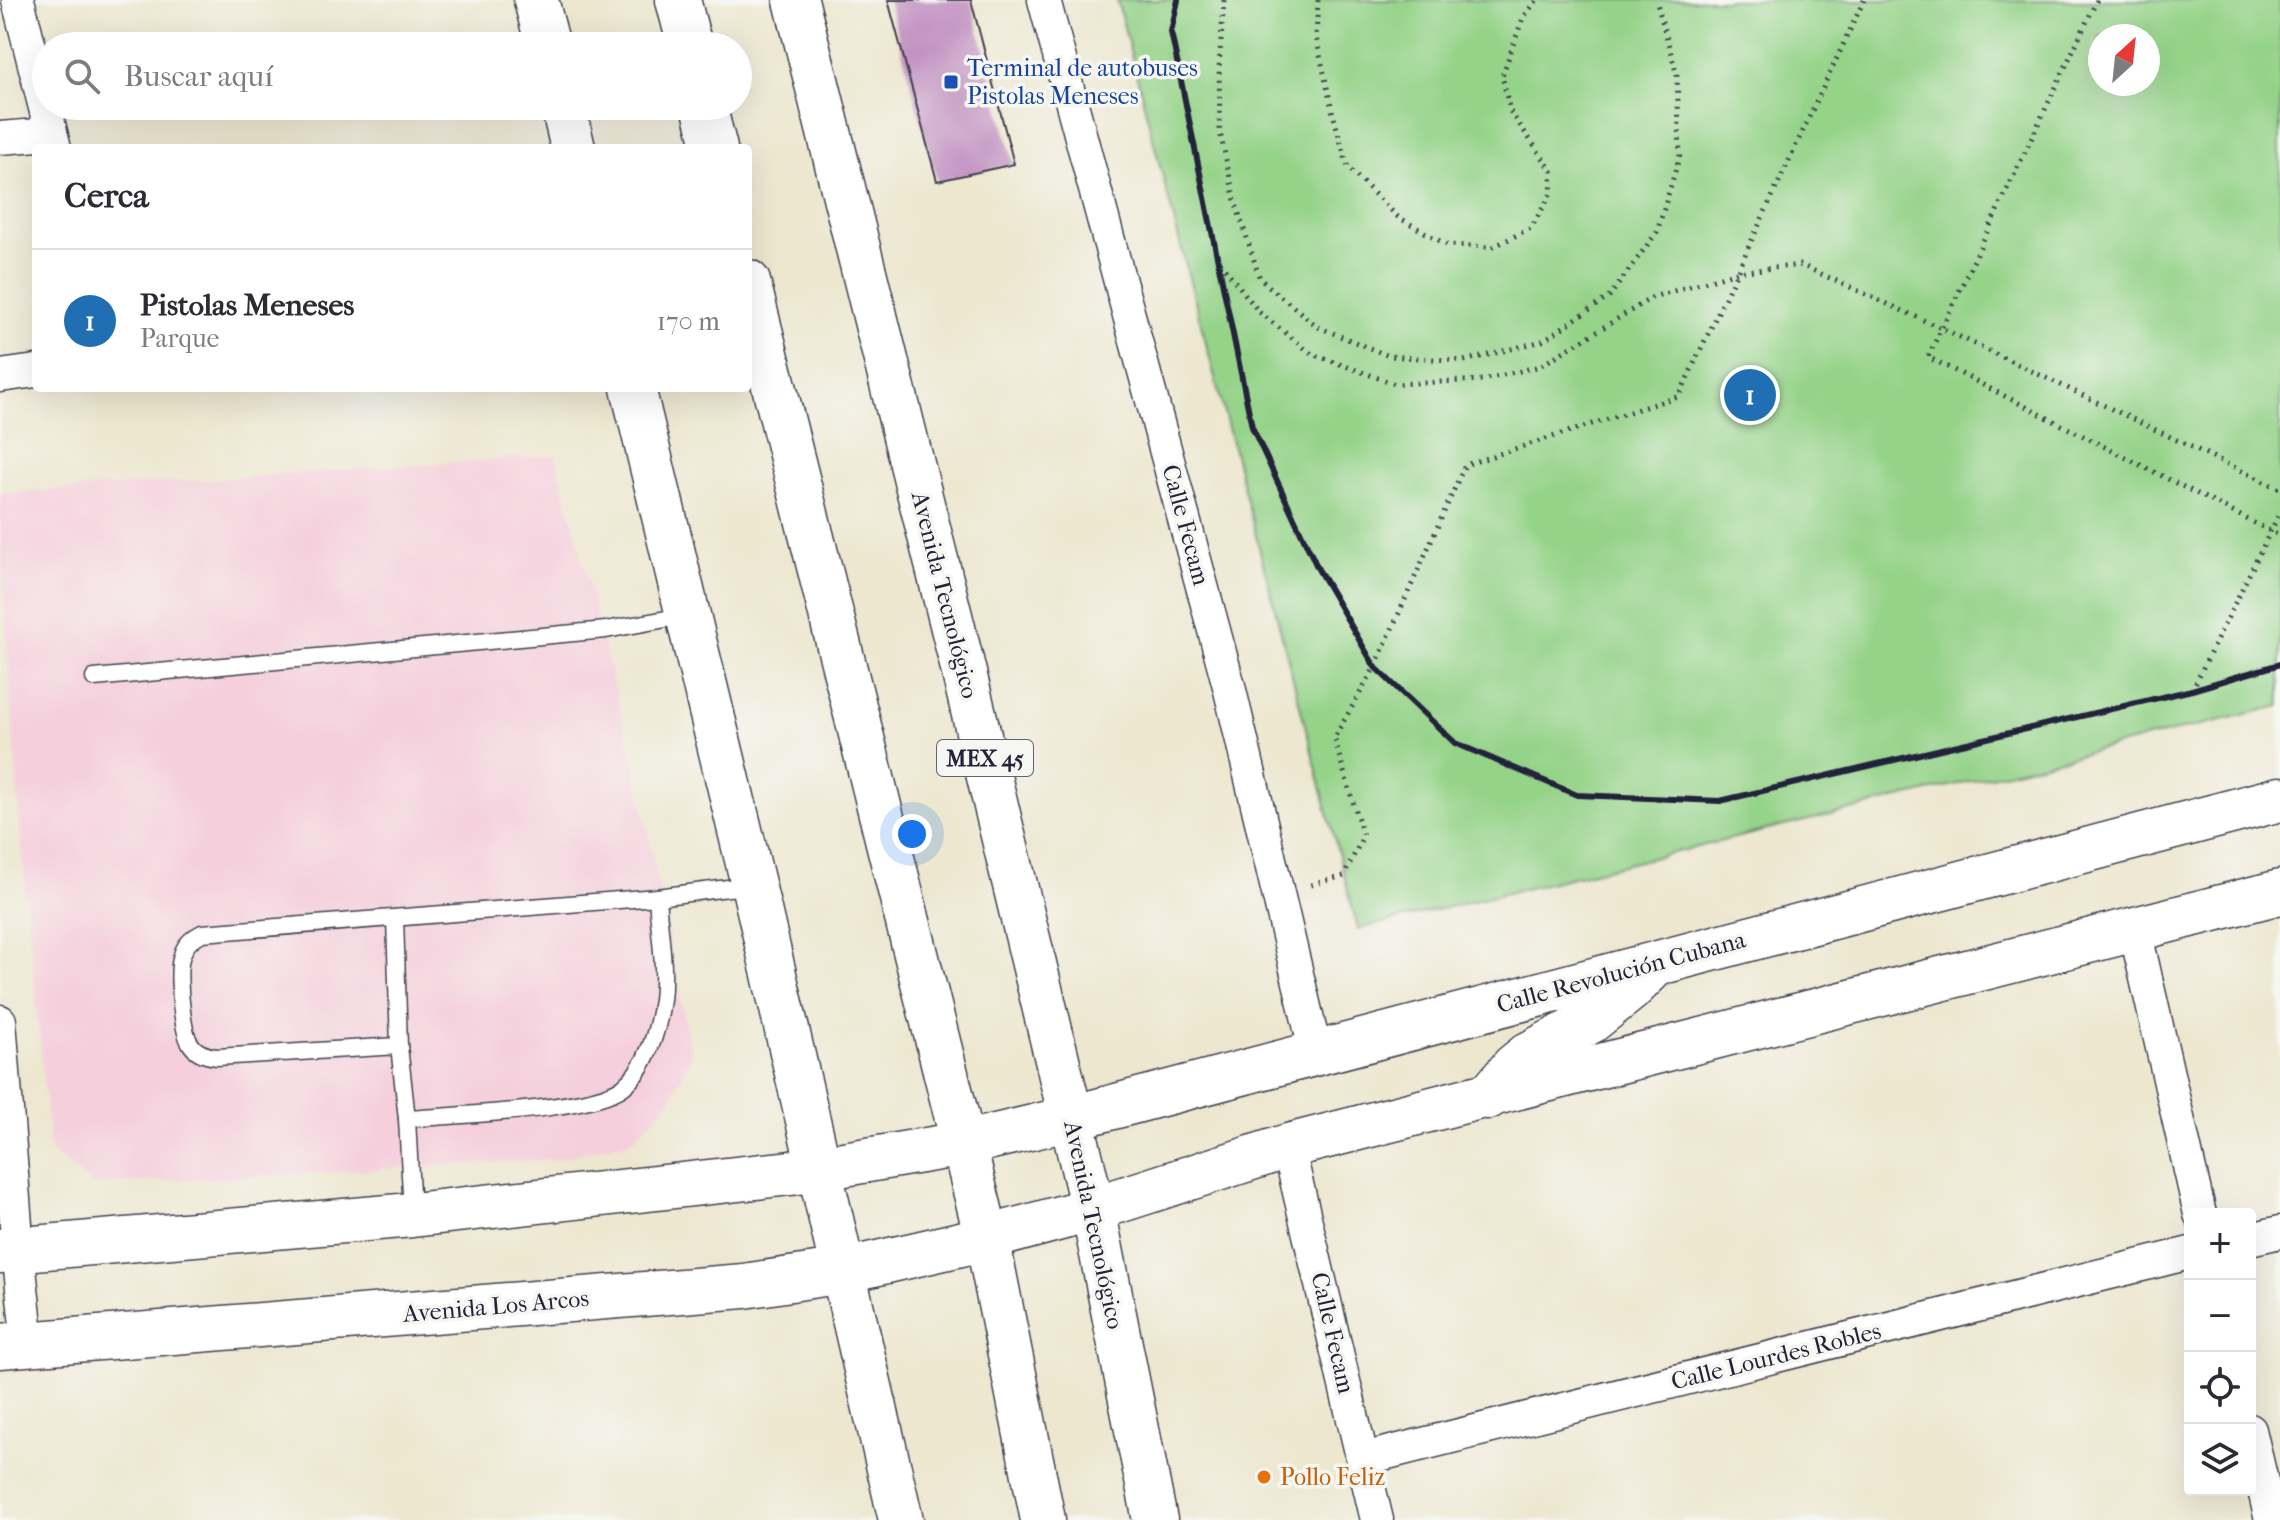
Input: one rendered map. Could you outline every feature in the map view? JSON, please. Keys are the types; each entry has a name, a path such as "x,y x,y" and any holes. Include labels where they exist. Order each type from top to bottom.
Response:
{"street":[{"path":"18,0 32,56"},
{"path":"536,0 544,32"},
{"path":"678,0 686,32"},
{"name":"Avenida Tecnológico","path":"796,0 1093,1209 1155,1520"},
{"name":"Calle Fecam","path":"1044,0 1229,686 1316,1054"},
{"path":"0,138 53,141 48,120"},
{"path":"566,120 572,144"},
{"path":"708,120 714,144"},
{"path":"752,298 987,1238 1043,1520"},
{"path":"0,376 32,372"},
{"path":"634,392 753,884 901,1520"},
{"name":"Calle Revolución Cubana","path":"962,1144 1316,1054 2280,799"},
{"path":"987,1238 1093,1209 1288,1146 2280,892"},
{"path":"2135,930 2199,1208"},
{"path":"1488,1097 1521,1060 1591,1021 1631,989 1658,962"},
{"path":"0,1021 14,1345"},
{"path":"9,1250 412,1215 818,1170 962,1144"},
{"name":"Calle Fecam","path":"1288,1146 1377,1520"},
{"path":"2256,1238 2280,1232"},
{"name":"Avenida Los Arcos","path":"14,1345 744,1286 843,1271 987,1238"},
{"name":"Calle Lourdes Robles","path":"1363,1459 2184,1254"},
{"path":"2256,1456 2271,1520"}],"lane":[{"path":"94,678 606,630 689,614"},
{"path":"399,1046 208,1056 191,1045 186,1035 180,958 192,938 202,933 657,897 753,884"},
{"path":"407,1119 568,1105 597,1099 621,1089 636,1075 648,1053 660,1017 663,996 657,897"},
{"path":"395,918 399,1046 412,1215"}],"path":[{"path":"1224,0 1219,67 1220,132 1235,201 1260,279 1318,327 1375,351 1389,356 1464,361 1542,341 1609,297 1657,232 1680,155 1677,75 1656,0"},
{"path":"1318,0 1316,37 1348,168 1398,217 1447,245 1493,247 1531,228 1551,194 1552,171 1510,111 1502,76 1523,18 1537,0"},
{"path":"1279,893 1344,876 1363,836 1334,738 1375,667 1465,465 1679,396 1864,0"},
{"path":"2097,0 1928,357 2280,536"},
{"path":"1220,262 1259,312 1312,354 1395,384 1483,380 1540,366 1653,297 1737,272 1801,265 2280,489"},
{"path":"2192,690 2280,512"}],"shaded area":[{"path":"556,455 636,771 692,1056 667,1106 631,1141 558,1159 93,1185 50,1151 19,818 0,494"}],"green space":[{"path":"1117,0 2280,0 2280,706 1358,929"}],"building":[{"name":"Terminal de autobuses Pistolas Meneses","path":"888,0 971,0 1014,164 937,181"}],"railway":[{"path":"1178,0 1171,32 1252,427 1318,569 1375,667 1455,743 1577,795 1720,801 2192,690 2280,664"}],"place":[{"name":"Terminal de autobuses Pistolas Meneses","path":"951,82"},
{"name":"Pistolas Meneses","path":"1750,395"},
{"name":"Pollo Feliz","path":"1264,1477"}]}
